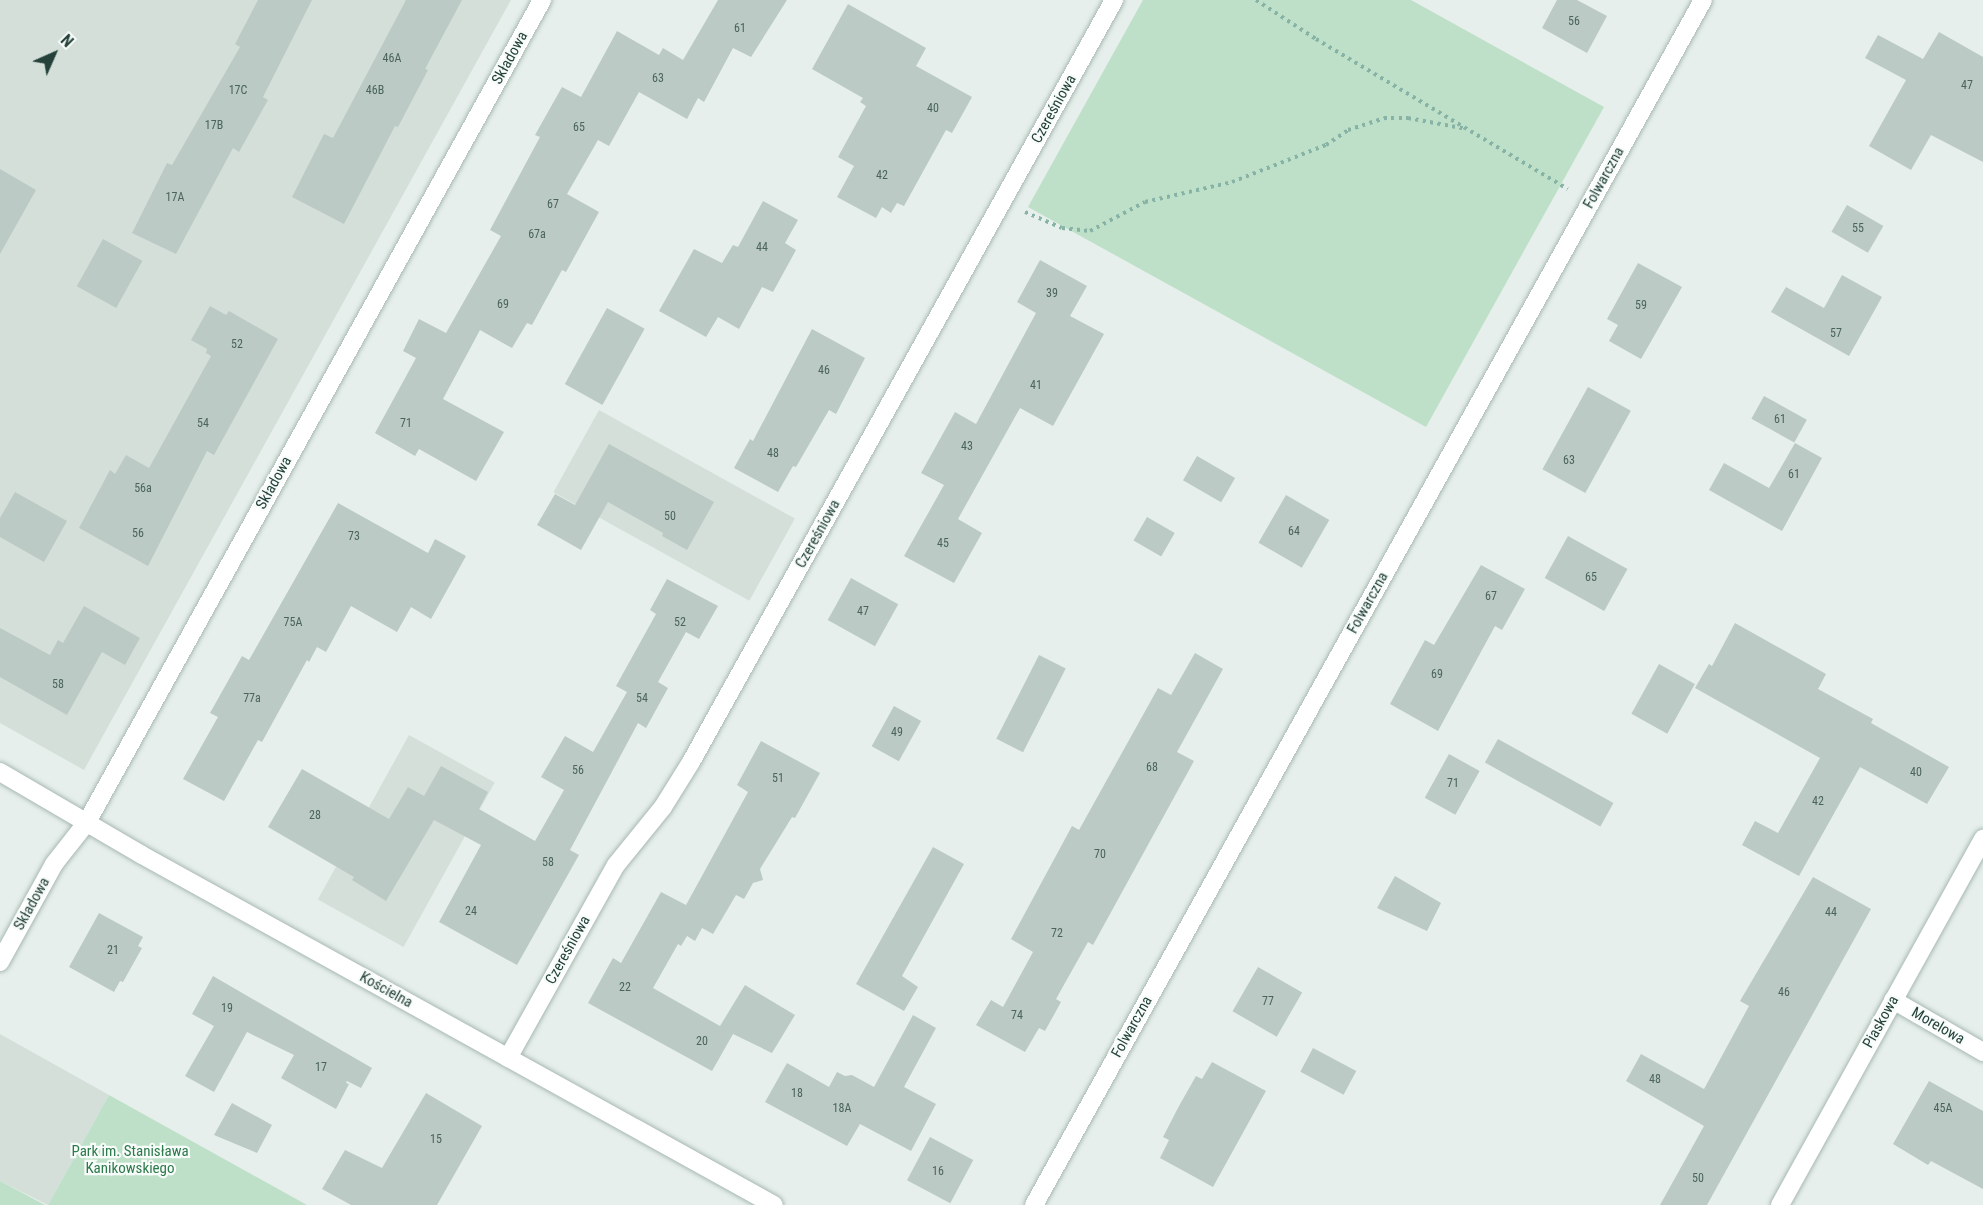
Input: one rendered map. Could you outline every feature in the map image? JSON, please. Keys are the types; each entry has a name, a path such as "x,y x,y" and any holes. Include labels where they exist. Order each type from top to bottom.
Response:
{"street":[{"name":"Składowa","path":"0,962 54,864 87,822 542,0"},
{"name":"Czereśniowa","path":"508,1058 616,865 663,807 691,762 1114,0"},
{"name":"Folwarczna","path":"1034,1205 1702,0"},
{"name":"Kościelna","path":"0,772 774,1205"},
{"name":"Piaskowa","path":"1780,1205 1983,839"},
{"name":"Morelowa","path":"1893,1000 1983,1052"}],"path":[{"path":"1256,0 1316,39 1568,189"},
{"path":"1001,204 1062,228 1090,231 1145,202 1232,183 1326,145 1348,130 1384,118 1408,118 1467,129"}],"shaded area":[{"path":"0,0 511,0 84,770 0,723"},
{"path":"599,410 795,519 749,601 553,492"},
{"path":"409,735 495,783 404,947 318,899"},
{"path":"0,1034 109,1095 48,1205 0,1181"}],"green space":[{"path":"1143,0 1411,0 1604,107 1426,427 1028,207"},
{"name":"Park im. Stanisława Kanikowskiego","path":"109,1095 307,1205 48,1205"},
{"name":"Park im. Stanisława Kanikowskiego","path":"0,1181 45,1205 0,1205"}],"building":[{"path":"258,0 312,0 263,97 268,100 239,152 233,148 176,254 132,233 167,163 172,165 240,47 235,44"},
{"path":"406,0 462,0 425,69 428,70 398,127 395,126 344,224 292,197 324,134 333,138"},
{"path":"718,0 787,0 751,57 733,48 704,102 698,98 687,119 639,92 609,146 598,140 567,194 599,212 566,272 562,270 532,325 527,323 512,348 480,330 443,399 504,432 476,481 419,449 415,456 375,433 416,358 403,351 419,319 446,333 501,236 490,230 540,137 535,135 562,87 581,97 617,31 659,55 663,48 683,60"},
{"path":"1557,0 1577,0 1607,16 1587,53 1542,28"},
{"path":"848,4 926,48 916,66 972,97 952,133 946,130 904,206 897,203 891,213 882,207 876,218 837,197 854,166 838,157 866,106 860,102 863,98 812,69"},
{"path":"1939,32 1983,57 1983,162 1931,135 1911,170 1869,146 1906,80 1865,58 1878,35 1923,59"},
{"path":"0,169 36,190 0,254"},
{"path":"763,201 798,220 785,243 796,250 773,292 762,287 739,329 718,317 706,337 659,311 694,249 722,263 733,245 738,247"},
{"path":"1847,205 1883,226 1868,253 1832,232"},
{"path":"103,239 142,261 116,308 77,286"},
{"path":"1040,260 1087,286 1070,316 1104,334 1053,426 1020,408 958,519 982,533 954,583 904,556 944,485 921,473 955,412 976,424 1036,313 1017,302"},
{"path":"1638,263 1682,287 1641,359 1609,341 1618,325 1607,319"},
{"path":"1842,275 1882,297 1849,356 1771,312 1786,287 1824,308"},
{"path":"210,306 226,315 229,311 278,339 214,455 207,451 148,566 79,528 110,470 115,474 126,455 149,468 211,356 206,353 207,349 191,340"},
{"path":"607,308 645,329 602,405 565,384"},
{"path":"812,329 865,358 836,414 829,410 796,467 793,466 778,492 734,468 750,439 753,441"},
{"path":"1588,387 1631,411 1585,493 1542,469"},
{"path":"1764,396 1807,420 1794,442 1751,419"},
{"path":"1795,443 1822,458 1782,531 1709,490 1724,463 1769,488"},
{"path":"609,444 714,502 687,550 662,536 663,533 608,502 581,550 537,525 555,494 575,505"},
{"path":"1197,456 1235,478 1221,502 1183,480"},
{"path":"15,492 67,521 44,562 0,537 0,518"},
{"path":"1286,495 1329,520 1302,568 1258,543"},
{"path":"338,503 428,553 435,539 466,556 431,619 411,607 397,632 351,606 326,652 317,647 309,662 307,660 262,742 258,740 224,801 183,779 218,717 210,713 242,656 249,660"},
{"path":"1147,517 1175,533 1161,556 1134,540"},
{"path":"1568,536 1627,569 1604,611 1545,578"},
{"path":"1481,565 1525,589 1502,630 1495,626 1438,731 1390,704 1425,640 1434,645"},
{"path":"851,578 898,604 875,646 828,620"},
{"path":"667,579 718,606 699,639 686,632 658,682 668,688 646,728 638,723 570,850 579,855 517,965 439,922 481,845 434,820 386,901 352,880 354,877 268,827 302,769 389,819 408,787 424,796 441,766 488,792 479,809 535,841 564,790 541,777 565,736 593,752 627,692 616,686 656,614 650,610"},
{"path":"84,606 140,638 125,665 102,652 67,715 0,677 0,628 50,655 58,640 63,643"},
{"path":"1735,623 1826,674 1818,689 1873,719 1871,723 1949,767 1927,804 1860,767 1799,876 1742,845 1755,821 1778,833 1820,758 1695,688 1709,664 1712,666"},
{"path":"1195,653 1223,669 1177,752 1194,761 1093,945 1088,942 1056,999 1061,1002 1045,1031 1039,1028 1025,1052 976,1025 991,1000 1003,1007 1033,952 1011,939 1072,826 1079,830 1158,688 1171,695"},
{"path":"1039,655 1066,669 1023,752 996,739"},
{"path":"1659,664 1695,684 1667,734 1631,714"},
{"path":"894,706 921,721 899,761 872,746"},
{"path":"1498,739 1613,803 1600,827 1485,763"},
{"path":"761,741 820,773 795,818 792,817 760,869 763,880 753,883 744,899 736,895 713,934 702,928 695,941 687,936 681,946 678,944 653,988 720,1026 745,985 795,1015 772,1053 733,1034 712,1071 588,1003 613,958 621,963 661,892 686,905 748,792 737,785"},
{"path":"1449,754 1480,771 1455,815 1425,798"},
{"path":"933,847 964,864 902,976 918,987 904,1011 856,984"},
{"path":"1395,876 1441,903 1427,931 1377,908"},
{"path":"1813,877 1871,909 1707,1205 1660,1205 1704,1126 1626,1081 1641,1054 1704,1089 1749,1006 1740,1001"},
{"path":"99,913 143,937 138,946 142,948 123,982 120,981 114,992 69,967"},
{"path":"1258,967 1302,992 1277,1037 1232,1011"},
{"path":"213,976 372,1068 361,1088 347,1081 346,1083 349,1084 336,1109 281,1078 294,1055 247,1032 214,1092 185,1076 214,1026 192,1014"},
{"path":"913,1015 936,1028 904,1087 936,1104 911,1151 860,1124 847,1146 765,1102 787,1063 829,1087 837,1072 845,1076 852,1075 874,1087"},
{"path":"1313,1048 1356,1071 1344,1095 1300,1072"},
{"path":"1212,1062 1266,1091 1213,1187 1160,1158 1169,1140 1163,1137 1179,1106 1196,1076 1202,1079"},
{"path":"1929,1081 1983,1111 1983,1189 1931,1161 1928,1165 1893,1144"},
{"path":"426,1093 482,1126 437,1205 351,1205 322,1189 345,1150 382,1168"},
{"path":"232,1103 272,1125 257,1153 214,1135"},
{"path":"930,1137 973,1160 950,1203 907,1180"}]}
